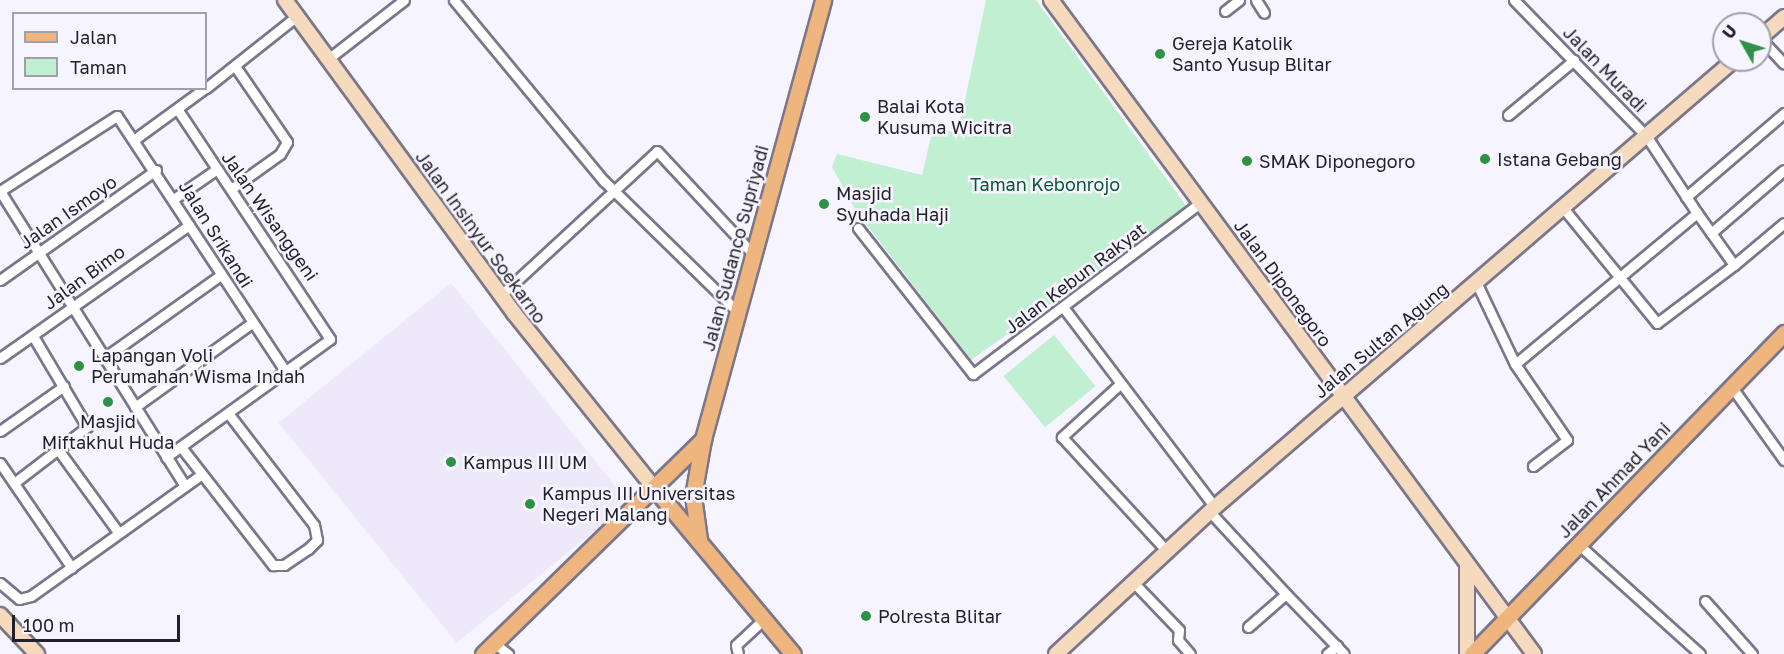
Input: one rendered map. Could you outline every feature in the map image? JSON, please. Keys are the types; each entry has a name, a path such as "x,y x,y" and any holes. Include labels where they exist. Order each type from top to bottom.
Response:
{"main road":[{"name":"Jalan Insinyur Soekarno","path":"285,0 501,295 655,489"},
{"name":"Jalan Sudanco Supriyadi","path":"483,654 655,489 703,439 823,0"},
{"name":"Jalan Diponegoro","path":"1051,0 1534,654"},
{"path":"1772,28 1784,17"},
{"name":"Jalan Sultan Agung","path":"1056,654 1212,509 1342,395 1477,284 1720,72"},
{"name":"Jalan Ahmad Yani","path":"1470,654 1784,333"},
{"path":"700,545 693,496 703,439"},
{"path":"655,489 794,654"},
{"path":"1466,561 1471,613 1470,654"},
{"path":"0,615 37,654"}],"street":[{"path":"328,59 404,0"},
{"path":"454,0 614,191 738,312"},
{"path":"1225,11 1239,0"},
{"path":"1256,0 1264,13"},
{"name":"Jalan Muradi","path":"1514,0 1647,137 1734,265"},
{"path":"207,87 297,16"},
{"path":"1772,51 1784,64"},
{"path":"1508,115 1574,60"},
{"path":"231,189 280,154 287,142 235,66"},
{"path":"135,139 202,90"},
{"name":"Jalan Wisanggeni","path":"177,109 329,333 327,344 286,372"},
{"path":"1686,197 1784,113"},
{"name":"Jalan Srikandi","path":"0,191 117,116 175,198 189,225 286,372"},
{"path":"501,295 614,191 650,154 663,152 755,247"},
{"path":"175,198 217,169"},
{"name":"Jalan Ismoyo","path":"0,280 156,170"},
{"path":"1711,233 1784,170"},
{"path":"0,191 73,304 104,358 185,486"},
{"name":"Jalan Kebun Rakyat","path":"858,228 967,371 980,372 1201,202"},
{"path":"1564,209 1617,280 1657,323 1734,265 1784,223"},
{"path":"1515,364 1697,213"},
{"name":"Jalan Bimo","path":"0,358 33,336 73,304 189,225"},
{"path":"104,358 221,275"},
{"path":"1477,284 1515,364 1567,440 1533,466"},
{"path":"1063,307 1212,509 1286,594 1344,654"},
{"path":"135,407 252,323"},
{"path":"14,483 59,451 87,427 33,336"},
{"path":"166,457 286,372"},
{"path":"1120,384 1062,437 1167,551"},
{"path":"0,431 64,386"},
{"path":"1731,386 1784,460"},
{"path":"181,447 200,476 273,564 284,565 317,540 314,525 228,413"},
{"path":"59,451 118,532"},
{"path":"0,462 72,568"},
{"path":"0,583 23,599 72,568 118,532 200,476"},
{"path":"1578,544 1700,654"},
{"path":"1134,583 1179,630 1178,640 1190,654"},
{"path":"1248,627 1286,594"},
{"path":"1705,601 1752,654"},
{"path":"738,654 736,645 764,620"},
{"path":"494,643 508,654"},
{"path":"1327,654 1336,646"}],"shaded area":[{"name":"Kampus III UM","path":"451,283 629,503 457,643 278,423"}],"green space":[{"name":"Taman Kebonrojo","path":"986,0 1036,0 1187,207 971,360 856,211 832,167 837,154 922,175 933,128 958,133"},
{"path":"1054,335 1096,386 1045,427 1003,376"}],"place":[{"name":"Gereja Katolik Santo Yusup Blitar","path":"1160,54"},
{"name":"Balai Kota Kusuma Wicitra","path":"865,117"},
{"name":"Istana Gebang","path":"1485,159"},
{"name":"SMAK Diponegoro","path":"1247,161"},
{"name":"Masjid Syuhada Haji","path":"824,204"},
{"name":"Lapangan Voli Perumahan Wisma Indah","path":"79,366"},
{"name":"Masjid Miftakhul Huda","path":"108,402"},
{"name":"Kampus III UM","path":"451,462"},
{"name":"Kampus III Universitas Negeri Malang","path":"530,504"},
{"name":"Polresta Blitar","path":"866,616"}]}
